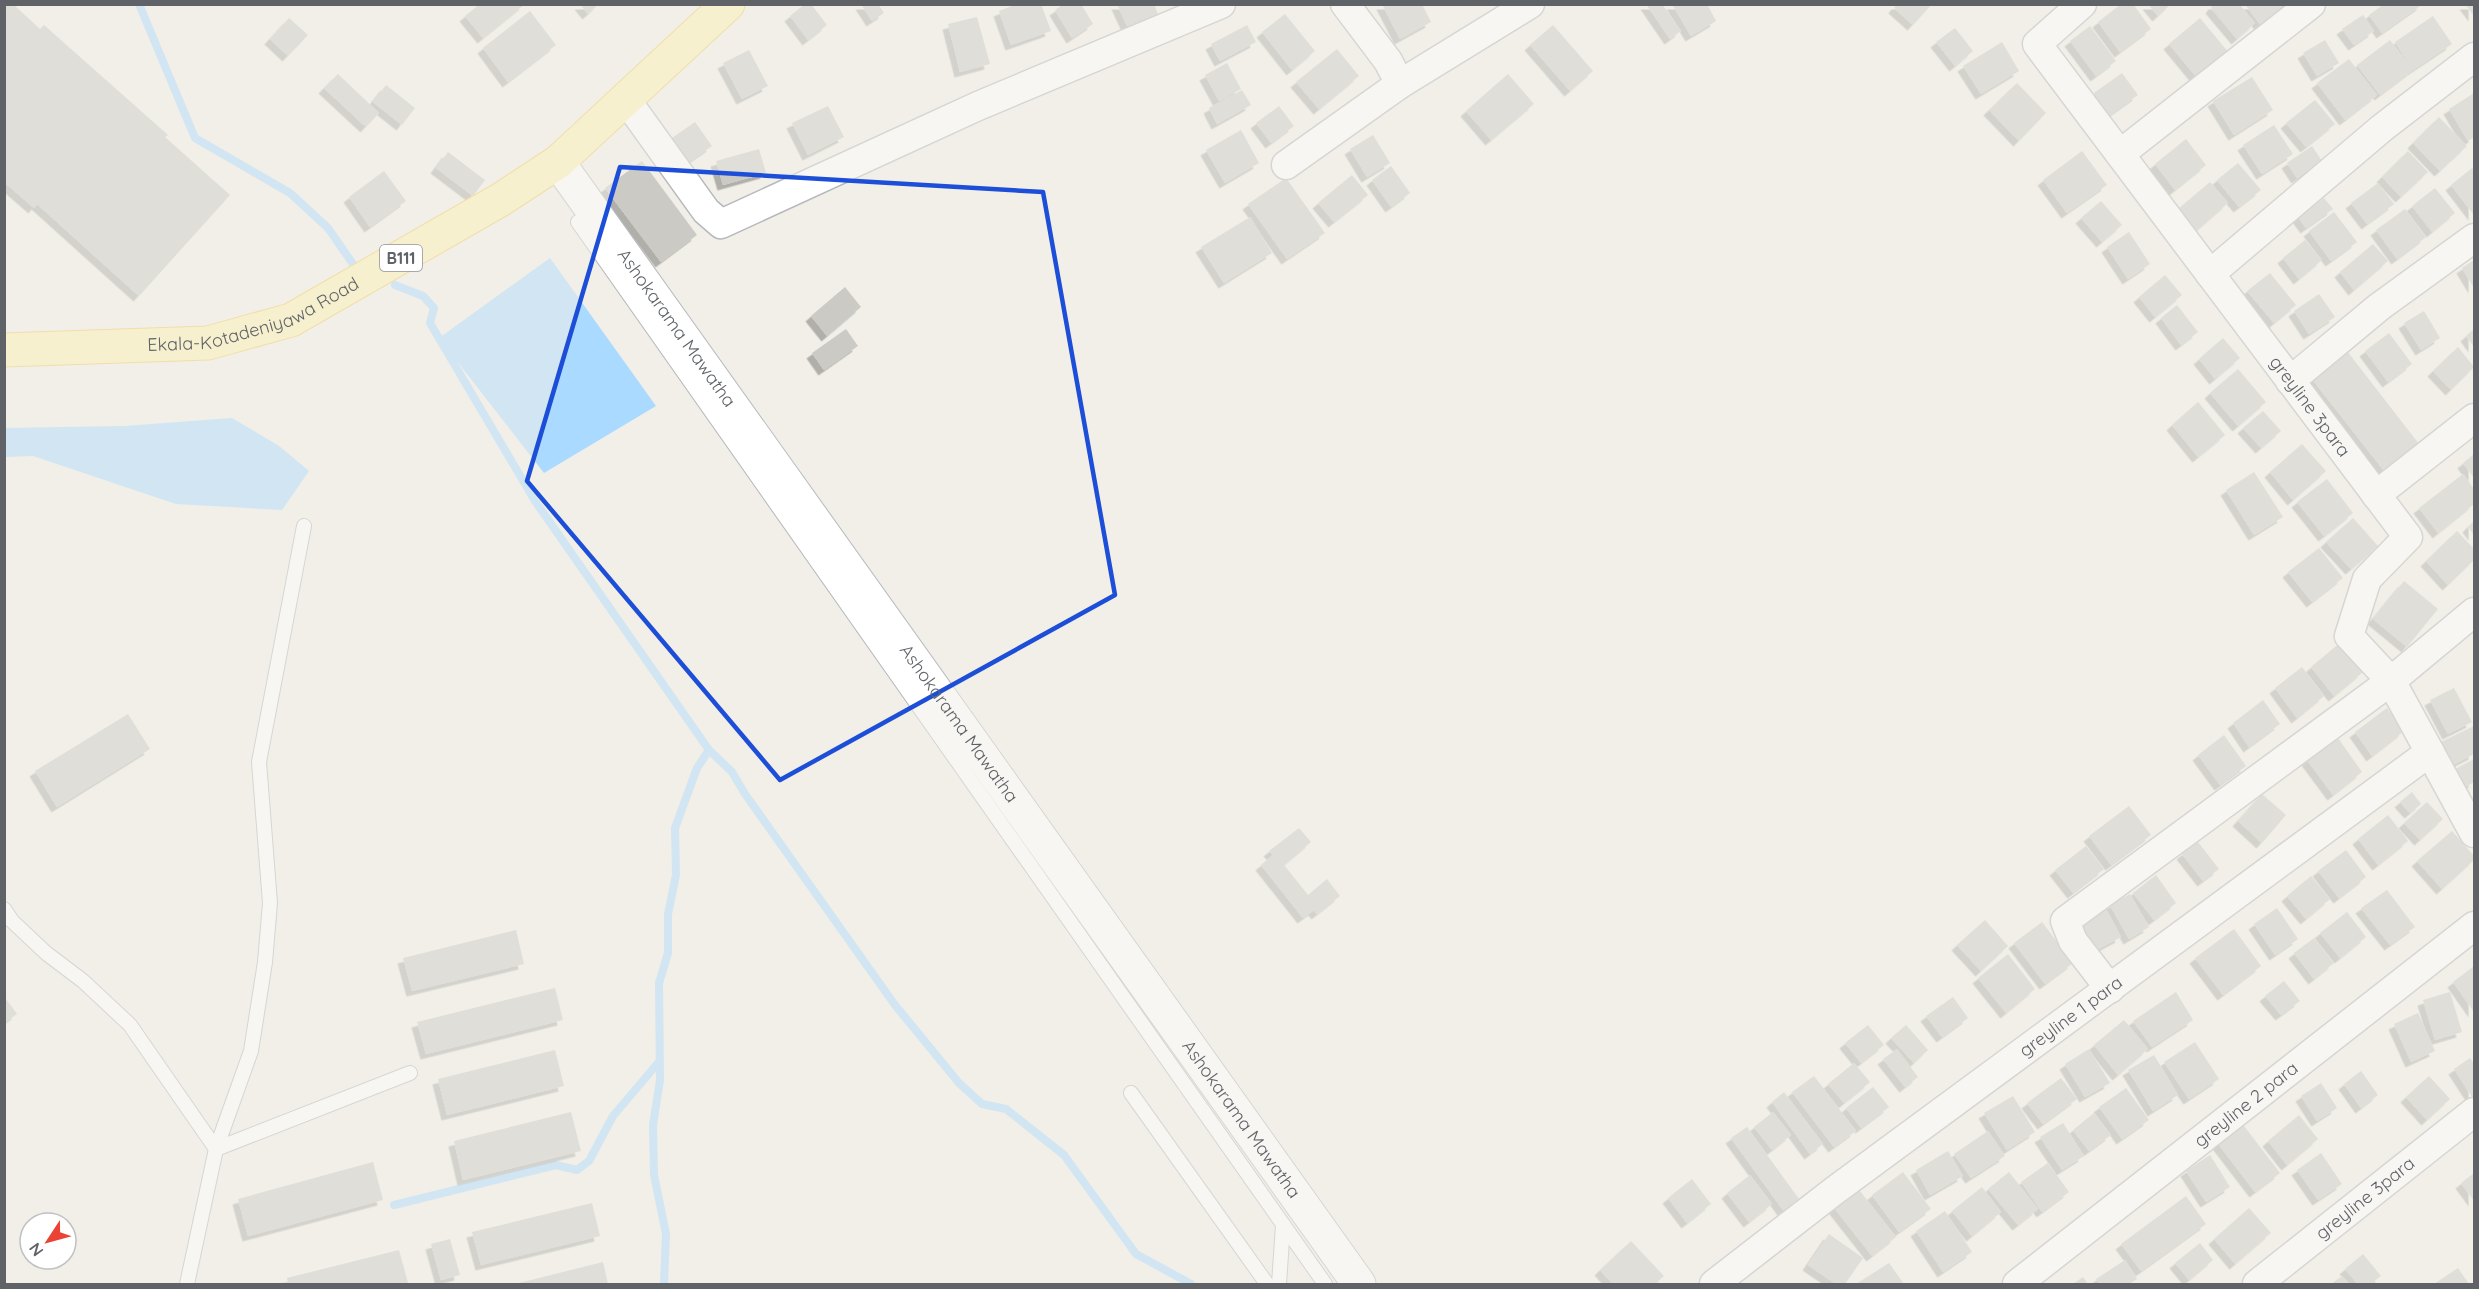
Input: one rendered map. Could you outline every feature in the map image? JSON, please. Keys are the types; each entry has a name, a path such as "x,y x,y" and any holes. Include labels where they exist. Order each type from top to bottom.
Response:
{"main road":[{"name":"Ekala-Kotadeniyawa Road","path":"4,350 208,344 291,320 500,200 558,162 627,101 728,4"}],"street":[{"path":"627,101 706,211 720,224 978,106 1221,4"},
{"path":"1345,4 1388,61 1400,84"},
{"path":"1286,165 1400,84 1530,4"},
{"name":"greyline 3para","path":"2082,4 2037,44 2408,537 2367,579 2349,636 2391,681 2472,821"},
{"path":"2120,154 2312,4"},
{"path":"2210,274 2382,128 2475,57"},
{"name":"Ashokarama Mawatha","path":"558,162 1359,1284"},
{"path":"2290,381 2379,307 2475,238"},
{"path":"2376,495 2475,418"},
{"path":"2110,989 2073,941 2065,921 2391,681 2475,612"},
{"name":"greyline 1 para","path":"1714,1284 1834,1191 2430,752"},
{"name":"greyline 2 para","path":"2017,1284 2475,926"},
{"name":"greyline 3para","path":"2257,1284 2475,1112"}],"lane":[{"path":"578,222 1325,1284"},
{"path":"187,1284 216,1149 251,1051 265,962 270,903 259,762 304,526"},
{"path":"4,909 12,921 46,953 83,981 130,1025 216,1149"},
{"path":"216,1149 410,1073"},
{"path":"1131,1093 1267,1284"},
{"path":"1279,1284 1283,1226"}],"highlighted area":[{"path":"620,167 1043,192 1115,595 780,780 527,481"}],"water":[{"path":"550,258 656,406 544,473 439,338"},
{"path":"232,418 279,446 309,471 282,510 176,504 33,456 5,457 5,428 125,426"}],"building":[{"path":"4,4 13,4 40,29 44,25 168,135 165,137 230,195 139,296 37,204 34,208 4,182"},
{"path":"480,4 525,4 483,38 465,16"},
{"path":"580,4 599,4 588,14"},
{"path":"805,4 811,4 827,25 808,40 790,16"},
{"path":"861,4 878,4 884,13 872,21"},
{"path":"1017,4 1041,4 1051,31 1011,45 999,11"},
{"path":"1064,4 1081,4 1093,24 1072,38 1055,10"},
{"path":"1117,4 1154,4 1158,14 1128,28"},
{"path":"1382,4 1422,4 1431,22 1400,39"},
{"path":"1646,4 1662,4 1681,31 1670,39"},
{"path":"1672,4 1707,4 1716,21 1691,36"},
{"path":"1897,4 1932,4 1913,25 1894,8"},
{"path":"2121,4 2133,4 2151,29 2120,52 2098,22"},
{"path":"2148,4 2171,4 2158,16"},
{"path":"2214,4 2239,4 2255,23 2237,39 2211,8"},
{"path":"2245,4 2298,4 2264,30"},
{"path":"2384,4 2423,4 2382,33 2369,15"},
{"path":"2465,4 2474,4 2474,16"},
{"path":"530,11 556,45 508,82 483,48"},
{"path":"1285,14 1315,51 1292,70 1262,32"},
{"path":"2363,15 2374,31 2354,45 2342,29"},
{"path":"2433,16 2452,44 2413,70 2395,42"},
{"path":"977,17 990,64 960,72 948,24"},
{"path":"289,18 308,35 288,56 270,39"},
{"path":"2200,18 2229,53 2198,79 2169,44"},
{"path":"1247,25 1256,42 1220,61 1211,44"},
{"path":"1553,25 1593,71 1570,91 1530,45"},
{"path":"2090,26 2116,61 2096,76 2070,41"},
{"path":"1955,28 1973,51 1955,66 1936,42"},
{"path":"2325,40 2339,63 2317,76 2303,53"},
{"path":"2390,40 2413,70 2380,95 2357,65"},
{"path":"2002,42 2019,71 1981,94 1963,66"},
{"path":"1337,49 1359,76 1319,109 1296,82"},
{"path":"749,50 768,86 742,99 723,63"},
{"path":"2349,59 2377,95 2345,120 2317,83"},
{"path":"1227,63 1241,89 1219,101 1205,75"},
{"path":"2122,73 2138,95 2110,115 2094,93"},
{"path":"338,74 379,113 366,127 324,88"},
{"path":"1508,74 1534,104 1491,140 1466,111"},
{"path":"2252,77 2273,110 2234,135 2213,101"},
{"path":"2017,83 2046,113 2019,141 1989,110"},
{"path":"386,85 415,108 402,125 373,102"},
{"path":"1242,90 1251,105 1217,124 1209,108"},
{"path":"2474,93 2474,137 2468,141 2449,109"},
{"path":"2315,100 2335,124 2306,147 2286,123"},
{"path":"828,106 844,137 808,155 792,123"},
{"path":"1279,106 1294,126 1271,143 1256,123"},
{"path":"2439,117 2467,146 2440,171 2413,143"},
{"path":"695,122 712,146 686,164 669,140"},
{"path":"2274,125 2293,154 2262,174 2243,145"},
{"path":"1241,130 1259,163 1225,183 1206,150"},
{"path":"1373,135 1390,163 1367,177 1350,149"},
{"path":"2186,139 2206,165 2175,190 2155,164"},
{"path":"2312,146 2322,161 2297,178 2287,163"},
{"path":"759,149 766,173 723,185 716,161"},
{"path":"2082,151 2107,185 2067,213 2043,180"},
{"path":"2408,151 2428,172 2401,197 2382,177"},
{"path":"448,152 485,180 473,196 436,168"},
{"path":"642,161 697,235 661,262 605,188"},
{"path":"2238,163 2261,190 2239,207 2217,180"},
{"path":"1391,166 1410,193 1391,207 1372,180"},
{"path":"2472,168 2474,171 2474,215 2451,185"},
{"path":"384,171 406,201 370,227 349,197"},
{"path":"1352,175 1368,195 1334,222 1318,203"},
{"path":"1286,178 1325,233 1287,259 1248,204"},
{"path":"2210,182 2228,203 2197,230 2178,209"},
{"path":"2378,183 2394,204 2367,224 2351,203"},
{"path":"2435,188 2455,213 2432,232 2412,206"},
{"path":"2324,198 2333,209 2306,228 2298,217"},
{"path":"2101,201 2122,225 2102,242 2081,218"},
{"path":"2405,209 2426,237 2397,259 2376,230"},
{"path":"2334,212 2357,242 2331,261 2309,231"},
{"path":"1250,217 1272,253 1224,283 1201,247"},
{"path":"2129,232 2150,264 2128,279 2107,247"},
{"path":"2305,240 2322,260 2299,279 2283,258"},
{"path":"2373,244 2388,261 2354,290 2340,272"},
{"path":"2474,260 2474,288 2462,268"},
{"path":"2270,273 2296,305 2274,323 2247,291"},
{"path":"2165,275 2182,295 2155,317 2139,297"},
{"path":"845,287 861,307 827,336 811,316"},
{"path":"2319,294 2335,317 2309,334 2294,311"},
{"path":"2177,305 2198,332 2181,345 2161,318"},
{"path":"2424,311 2440,338 2421,350 2404,323"},
{"path":"846,329 858,346 824,370 812,353"},
{"path":"2474,329 2474,347 2466,336"},
{"path":"2389,333 2412,364 2388,382 2365,351"},
{"path":"2223,338 2240,358 2215,379 2199,359"},
{"path":"2458,347 2474,367 2451,390 2433,371"},
{"path":"2347,351 2419,444 2385,472 2312,379"},
{"path":"2238,369 2266,402 2238,426 2210,393"},
{"path":"2198,402 2225,435 2198,457 2172,425"},
{"path":"2263,411 2281,431 2261,448 2243,428"},
{"path":"2302,444 2326,471 2293,500 2270,472"},
{"path":"2474,454 2474,478 2463,463"},
{"path":"2254,472 2283,517 2254,535 2226,490"},
{"path":"2463,474 2474,489 2474,504 2438,533 2419,508"},
{"path":"2327,479 2353,513 2324,536 2297,502"},
{"path":"2353,518 2378,546 2351,569 2326,542"},
{"path":"2474,521 2474,535 2468,527"},
{"path":"2457,531 2474,549 2474,560 2448,585 2426,561"},
{"path":"2319,548 2343,578 2312,602 2288,572"},
{"path":"2404,581 2438,609 2407,647 2373,619"},
{"path":"2341,642 2363,672 2334,696 2311,667"},
{"path":"2302,667 2324,696 2297,718 2275,688"},
{"path":"2454,688 2472,722 2448,734 2430,700"},
{"path":"2263,700 2280,724 2249,747 2233,723"},
{"path":"2387,708 2404,731 2372,756 2355,732"},
{"path":"128,714 150,749 57,807 35,771"},
{"path":"2474,726 2474,754 2451,766 2439,743"},
{"path":"2224,735 2246,766 2220,785 2198,755"},
{"path":"2338,738 2362,772 2333,795 2307,760"},
{"path":"2474,759 2474,782 2460,790 2450,772"},
{"path":"2412,792 2421,804 2410,813 2400,802"},
{"path":"2262,794 2286,815 2262,843 2238,821"},
{"path":"2427,802 2443,819 2420,840 2404,823"},
{"path":"2129,806 2151,835 2111,865 2089,836"},
{"path":"2388,815 2408,841 2378,865 2358,839"},
{"path":"1299,828 1311,842 1284,865 1308,895 1327,879 1340,896 1317,914 1314,910 1303,918 1261,865 1273,855 1269,851"},
{"path":"2452,831 2474,856 2474,860 2442,889 2417,861"},
{"path":"2198,842 2219,869 2203,881 2182,854"},
{"path":"2086,846 2104,869 2073,893 2055,870"},
{"path":"2346,850 2366,877 2339,898 2318,871"},
{"path":"2156,875 2176,903 2154,920 2133,893"},
{"path":"2311,876 2330,899 2306,919 2287,896"},
{"path":"2387,890 2415,927 2390,945 2361,908"},
{"path":"2130,894 2149,927 2129,939 2110,905"},
{"path":"2277,908 2298,939 2275,955 2254,924"},
{"path":"2106,909 2121,937 2091,953 2075,924"},
{"path":"2347,912 2366,937 2340,958 2320,933"},
{"path":"1985,920 2008,946 1981,971 1957,945"},
{"path":"2042,922 2073,963 2045,984 2014,943"},
{"path":"2234,929 2261,966 2223,995 2195,958"},
{"path":"516,930 524,964 412,991 403,958"},
{"path":"2314,938 2334,963 2314,979 2294,953"},
{"path":"2008,954 2035,989 2006,1013 1978,978"},
{"path":"2474,966 2474,1012 2453,982"},
{"path":"2284,981 2300,1001 2281,1015 2265,996"},
{"path":"555,988 563,1020 426,1054 417,1022"},
{"path":"2176,992 2193,1020 2152,1047 2133,1021"},
{"path":"2450,992 2462,1032 2435,1040 2423,1000"},
{"path":"1953,997 1968,1018 1942,1037 1926,1016"},
{"path":"6,999 17,1014 4,1023 4,1001"},
{"path":"2418,1013 2435,1051 2411,1062 2394,1024"},
{"path":"2124,1020 2148,1049 2118,1075 2094,1045"},
{"path":"1868,1025 1884,1045 1861,1063 1845,1043"},
{"path":"1906,1025 1928,1050 1914,1063 1891,1038"},
{"path":"2195,1042 2219,1079 2189,1099 2164,1062"},
{"path":"1897,1049 1918,1077 1905,1087 1883,1059"},
{"path":"2089,1049 2110,1083 2085,1097 2065,1064"},
{"path":"555,1050 564,1086 447,1115 438,1079"},
{"path":"2154,1055 2178,1095 2153,1111 2128,1070"},
{"path":"2470,1058 2474,1064 2474,1100 2454,1069"},
{"path":"1854,1063 1870,1082 1844,1103 1828,1084"},
{"path":"2361,1071 2378,1095 2361,1108 2344,1084"},
{"path":"1814,1076 1856,1131 1834,1147 1792,1092"},
{"path":"2429,1076 2450,1099 2427,1120 2406,1097"},
{"path":"2061,1078 2077,1099 2043,1124 2027,1103"},
{"path":"2321,1083 2337,1108 2317,1121 2301,1096"},
{"path":"1873,1087 1889,1107 1861,1128 1846,1108"},
{"path":"2126,1088 2149,1120 2122,1139 2099,1107"},
{"path":"1784,1092 1823,1144 1810,1154 1772,1102"},
{"path":"2013,1096 2035,1132 2007,1150 1984,1113"},
{"path":"571,1112 581,1151 463,1180 454,1141"},
{"path":"1773,1112 1791,1135 1772,1150 1754,1127"},
{"path":"2094,1113 2111,1135 2089,1151 2073,1130"},
{"path":"2299,1115 2318,1139 2287,1165 2268,1141"},
{"path":"2241,1122 2280,1173 2255,1192 2216,1141"},
{"path":"2063,1123 2084,1156 2062,1170 2040,1137"},
{"path":"1747,1127 1799,1199 1783,1210 1731,1138"},
{"path":"1988,1131 2005,1156 1971,1178 1954,1154"},
{"path":"1948,1151 1963,1176 1930,1195 1916,1170"},
{"path":"2321,1153 2342,1184 2318,1200 2297,1170"},
{"path":"2210,1155 2230,1187 2206,1202 2186,1171"},
{"path":"373,1162 383,1200 248,1236 238,1199"},
{"path":"2048,1163 2069,1192 2042,1212 2021,1182"},
{"path":"1903,1172 1931,1209 1899,1232 1872,1195"},
{"path":"2009,1172 2038,1209 2018,1225 1988,1189"},
{"path":"2474,1173 2474,1201 2461,1183"},
{"path":"1750,1175 1772,1204 1749,1222 1727,1193"},
{"path":"1692,1179 1711,1204 1687,1223 1668,1198"},
{"path":"1856,1186 1896,1237 1872,1256 1832,1205"},
{"path":"1982,1187 2001,1212 1972,1236 1952,1211"},
{"path":"2186,1196 2206,1224 2141,1271 2121,1244"},
{"path":"592,1203 600,1236 481,1265 472,1232"},
{"path":"2249,1208 2271,1233 2235,1264 2214,1239"},
{"path":"1945,1211 1972,1252 1943,1272 1916,1231"},
{"path":"1829,1234 1863,1258 1845,1284 1836,1284 1808,1265"},
{"path":"450,1239 460,1275 441,1280 431,1244"},
{"path":"1631,1241 1664,1276 1655,1284 1613,1284 1600,1270"},
{"path":"2200,1243 2213,1260 2189,1280 2175,1263"},
{"path":"399,1250 408,1283 288,1284 287,1278"},
{"path":"2363,1254 2381,1276 2370,1284 2358,1284 2345,1269"},
{"path":"2125,1260 2137,1279 2129,1284 2100,1284 2096,1279"},
{"path":"603,1262 608,1284 515,1284"},
{"path":"1889,1263 1904,1284 1856,1284"},
{"path":"2458,1268 2469,1284 2434,1284"},
{"path":"2342,1276 2349,1284 2331,1284"},
{"path":"2083,1277 2088,1284 2073,1284"}],"waterway":[{"path":"139,4 195,138 290,193 328,228 353,264"},
{"path":"395,285 423,296 434,308 430,323 535,501 709,750 732,772 745,794 895,1005 959,1083 982,1104 1006,1109 1064,1155 1136,1254 1191,1284"},
{"path":"664,1284 666,1234 654,1175 653,1125 660,1080 659,983 668,953 668,914 676,875 675,828 697,768 709,750"},
{"path":"394,1205 556,1165 577,1170 589,1161 613,1116 658,1063"}]}
